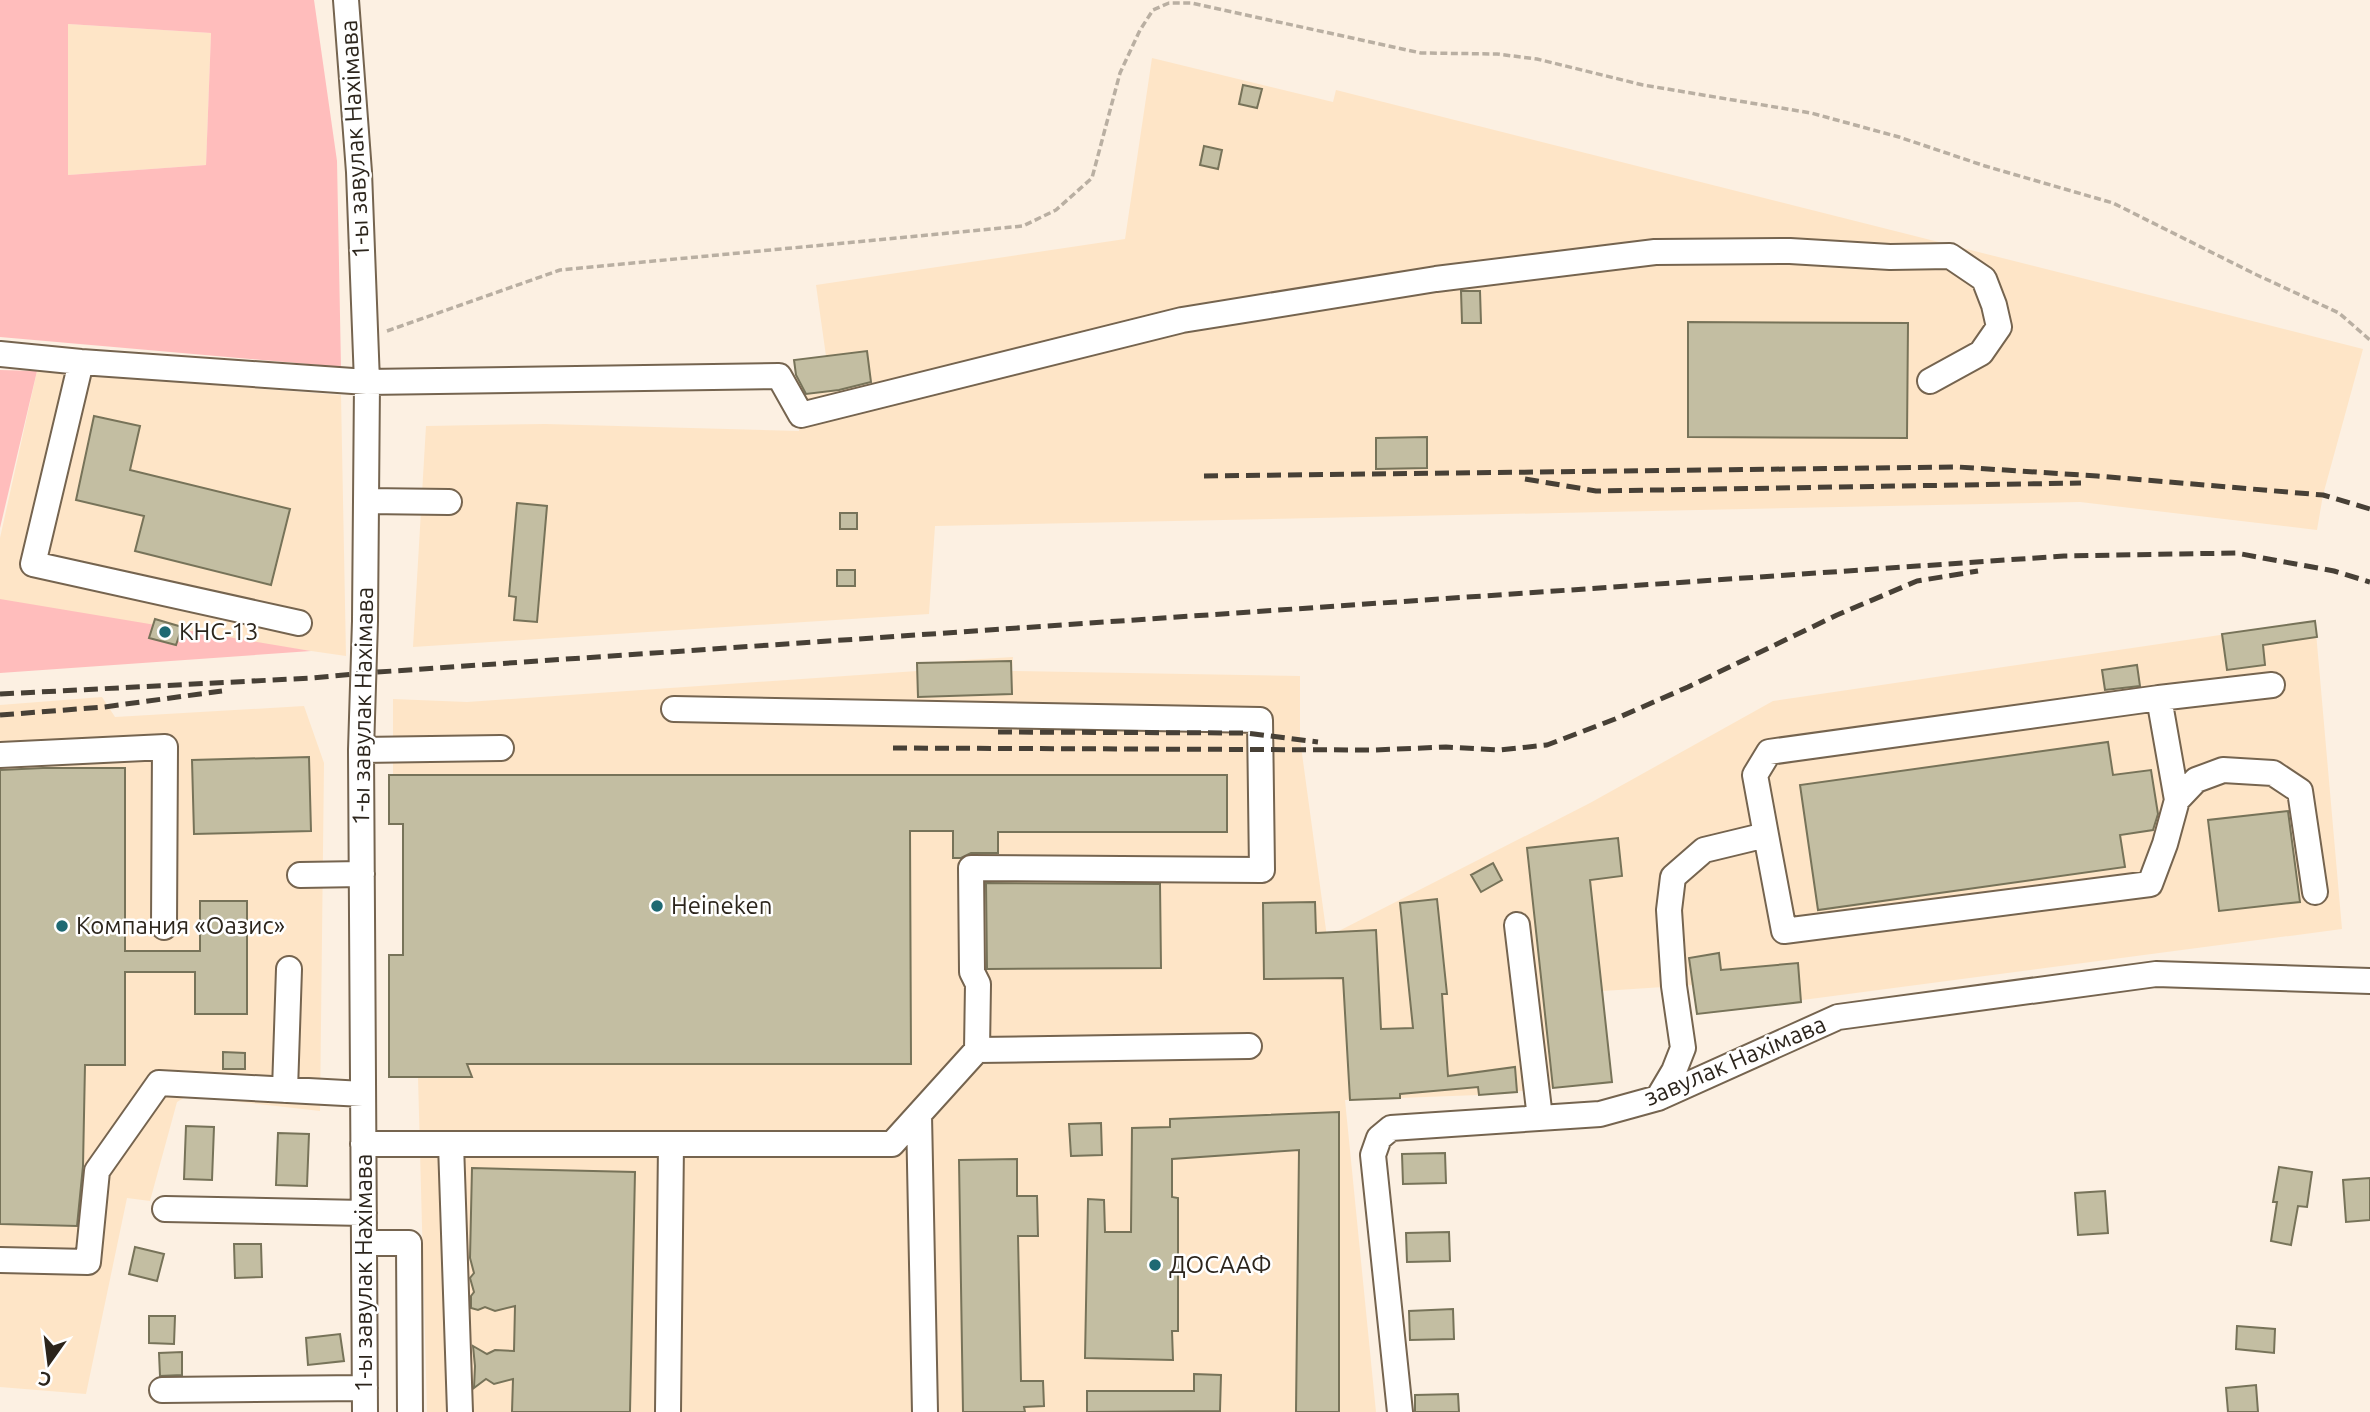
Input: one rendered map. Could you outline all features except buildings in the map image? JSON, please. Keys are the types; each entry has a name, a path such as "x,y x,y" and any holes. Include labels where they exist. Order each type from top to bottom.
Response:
{"street":[{"name":"1-ы завулак Нахімава","path":"346,0 359,172 367,382 361,750 365,1400"},
{"path":"0,354 367,382 779,376 801,415 1182,320 1436,279 1641,254 1777,251 1890,257 1950,256 1984,279 1999,327 1981,353 1930,381"},
{"path":"81,362 33,564 299,624"},
{"path":"366,501 449,502"},
{"path":"2159,698 2177,800 2150,884 1784,931 1755,775 1769,752 2159,698 2272,685"},
{"path":"363,1144 892,1144 977,1049 978,984 972,972 971,868 1262,870 1260,720 674,709"},
{"path":"0,755 165,747 164,927"},
{"path":"361,750 501,748"},
{"path":"2177,800 2196,780 2223,770 2273,773 2300,791 2315,892"},
{"path":"1658,1098 1674,1071 1683,1048 1674,986 1669,910 1674,877 1704,850 1766,835"},
{"path":"300,875 362,874"},
{"path":"1517,925 1540,1118"},
{"path":"285,1090 289,969"},
{"name":"завулак Нахімава","path":"1400,1412 1373,1155 1378,1138 1391,1128 1600,1114 1658,1098 1838,1017 2156,974 2370,981"},
{"path":"977,1049 1249,1046"},
{"path":"0,1260 88,1262 97,1171 159,1083 363,1094"},
{"path":"919,1115 925,1412"},
{"path":"451,1144 460,1412"},
{"path":"668,1412 671,1144"},
{"path":"165,1209 364,1213"},
{"path":"364,1242 409,1242 410,1412"},
{"path":"162,1390 365,1400"}],"path":[{"path":"366,339 560,270 1023,226 1056,210 1092,178 1120,73 1140,30 1153,10 1169,3 1191,3 1421,53 1497,54 1537,59 1643,85 1811,113 1899,138 2113,203 2339,313 2370,340"}],"shaded area":[{"path":"0,0 314,0 337,161 341,367 0,337","holes":["68,24 211,33 206,165 68,175"]},
{"path":"68,24 211,33 206,165 68,175"},
{"path":"1152,58 1333,102 1336,90 2363,349 2323,495 2317,530 2080,502 935,526 929,614 413,647 426,426 545,424 799,431 794,360 826,356 816,285 1125,239"},
{"path":"0,370 37,371 0,528"},
{"path":"37,371 341,395 346,656 0,606 0,538"},
{"path":"0,599 311,651 0,673"},
{"path":"2315,621 2342,929 1697,1014 1693,985 1603,991 1612,1082 1479,1095 1345,1100 1376,1412 427,1412 418,1077 389,1077 389,955 403,954 403,824 389,824 389,775 393,775 393,699 467,702 917,671 917,663 1013,657 1012,671 1300,676 1300,739 1327,937 1590,803 1773,701"},
{"path":"102,697 115,717 304,706 324,763 320,1111 187,1096 177,1102 150,1201 127,1198 86,1394 0,1387 0,705"}],"railway":[{"path":"1204,476 1958,467 2323,495 2370,509"},
{"path":"1525,479 1596,491 2081,483"},
{"path":"0,694 312,678 2064,556 2236,553 2334,571 2370,582"},
{"path":"893,748 1374,750 1446,747 1499,750 1547,745 1688,687 1837,615 1917,581 1978,571"},
{"path":"0,715 104,707 222,691"},
{"path":"998,732 1246,733 1318,742"}],"place":[{"name":"КНС-13","path":"165,632"},
{"name":"Heineken","path":"657,906"},
{"name":"Компания «Оазис»","path":"62,926"},
{"name":"ДОСААФ","path":"1155,1265"}]}
